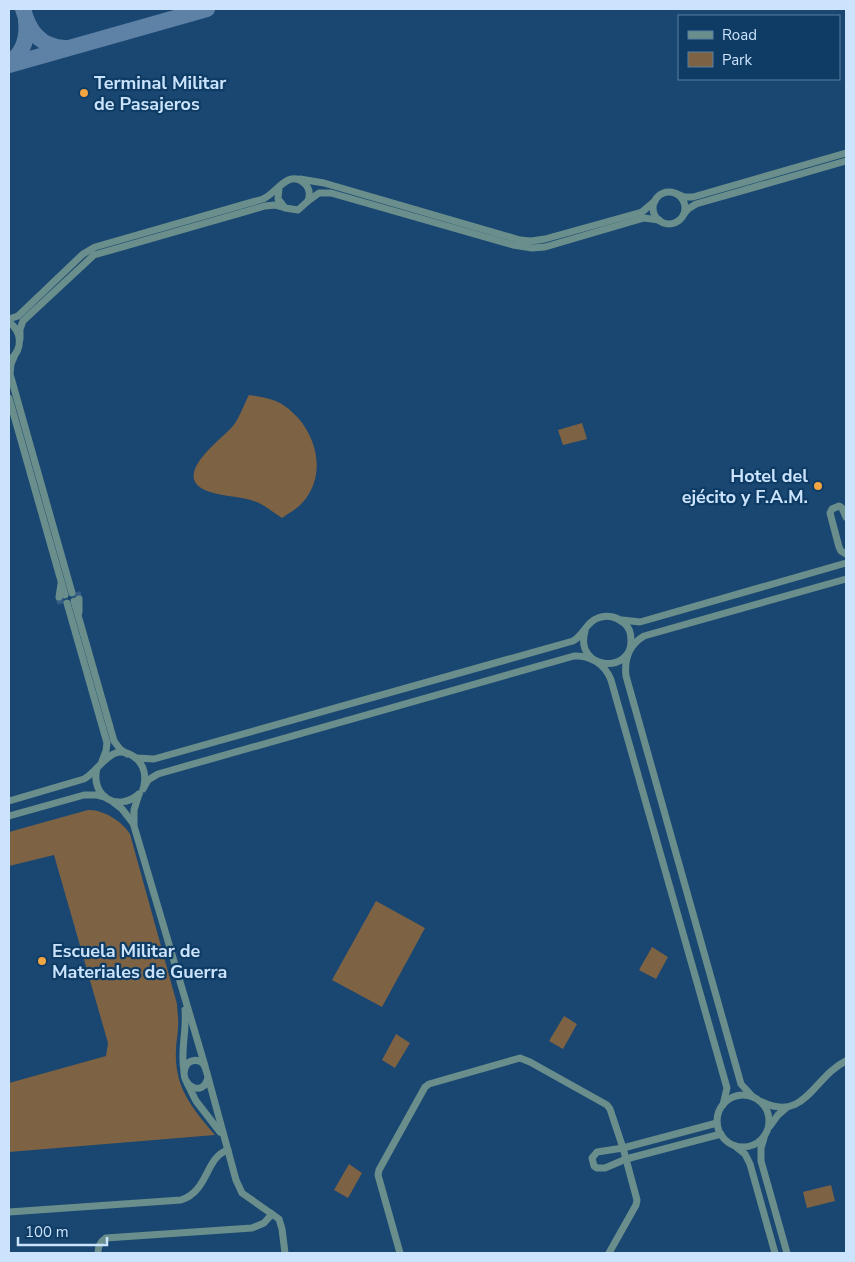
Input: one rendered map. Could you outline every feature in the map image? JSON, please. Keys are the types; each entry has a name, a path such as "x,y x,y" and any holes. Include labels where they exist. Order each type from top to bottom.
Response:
{"street":[{"path":"20,340 15,328 9,321 18,316 85,252 95,247 108,247 265,206 275,205 289,210 298,210 313,196 320,193 331,192 513,245 532,248 547,246 644,218 660,220 668,224 673,223 678,221 688,208 696,204 846,154"},
{"path":"134,826 122,809 99,791 97,786 96,774 105,755 106,742 10,374 11,359 20,346 20,328 23,321 88,259 108,247 263,199 287,180 295,178 324,183 520,240 531,241 545,239 642,212 665,193 694,197 846,161"},
{"path":"295,178 306,185 309,193 308,202"},
{"path":"279,188 278,199 285,208"},
{"path":"677,194 684,204 684,214"},
{"path":"655,200 654,213 660,220"},
{"path":"9,398 75,619 114,740 120,749 133,757 144,769 145,782 134,810 134,826 205,1066 238,1187 242,1193 272,1214 281,1223 285,1253"},
{"path":"846,517 839,506 832,509 830,513 839,547 846,554"},
{"path":"775,1253 748,1161 742,1151 721,1134 717,1123 720,1110 726,1098 726,1088 614,689 606,670 587,653 583,642 588,625 604,616 627,622 640,622 846,563"},
{"path":"9,816 84,795 96,795 123,802 129,801 141,791 148,780 158,774 574,656 583,656 601,664 614,663 620,661 636,642 644,636 846,579"},
{"path":"616,618 627,626 630,632 631,645 626,663 626,676 741,1084 768,1112 769,1125 761,1148 761,1161 787,1253"},
{"path":"9,801 88,777 105,758 117,753 154,759 560,644 576,639 585,631"},
{"path":"183,995 185,1015 182,1054 187,1083 196,1101 212,1120 227,1147"},
{"path":"400,1253 378,1175 425,1087 428,1084 520,1058 608,1105 610,1109 637,1200 609,1253"},
{"path":"184,1072 187,1064 192,1061 198,1061 205,1066"},
{"path":"730,1143 742,1147 760,1141 774,1119 787,1108 798,1103 846,1061"},
{"path":"187,1083 194,1088 200,1088 205,1085 208,1077"},
{"path":"723,1105 733,1097 747,1095 772,1106 787,1108"},
{"path":"717,1123 623,1148 597,1152 592,1158 592,1163 594,1166 602,1168 626,1159 721,1134"},
{"path":"660,1139 663,1149"},
{"path":"9,1212 180,1200 190,1197 199,1188 216,1157 227,1147"},
{"path":"98,1253 102,1242 106,1238 252,1228 264,1223 272,1214"}],"green space":[{"path":"249,395 273,400 286,407 305,426 315,451 317,464 311,490 296,509 282,518 253,501 210,492 198,486 194,478 195,469 201,459 233,426"},
{"path":"582,423 587,439 563,445 558,430"},
{"path":"88,810 94,810 112,817 123,825 130,834 177,1004 176,1063 181,1086 192,1106 215,1135 9,1152 9,1083 106,1056 108,1043 54,855 9,866 9,832"},
{"path":"376,901 425,928 382,1007 332,980"},
{"path":"652,947 668,957 656,979 639,970"},
{"path":"564,1016 577,1024 563,1049 549,1041"},
{"path":"396,1034 410,1043 395,1068 382,1060"},
{"path":"349,1164 362,1173 348,1198 334,1190"},
{"path":"831,1185 835,1201 807,1208 803,1192"}],"taxiway":[{"path":"23,9 32,31 42,41 49,45 65,48"},
{"path":"9,65 207,9"},
{"path":"9,63 18,55 24,45 26,21"}],"tunnel":[{"path":"77,592 79,599"},
{"path":"59,597 61,604"}],"place":[{"name":"Terminal Militar de Pasajeros","path":"84,93"},
{"name":"Hotel del ejécito y F.A.M.","path":"818,486"},
{"name":"Escuela Militar de Materiales de Guerra","path":"42,961"}]}
